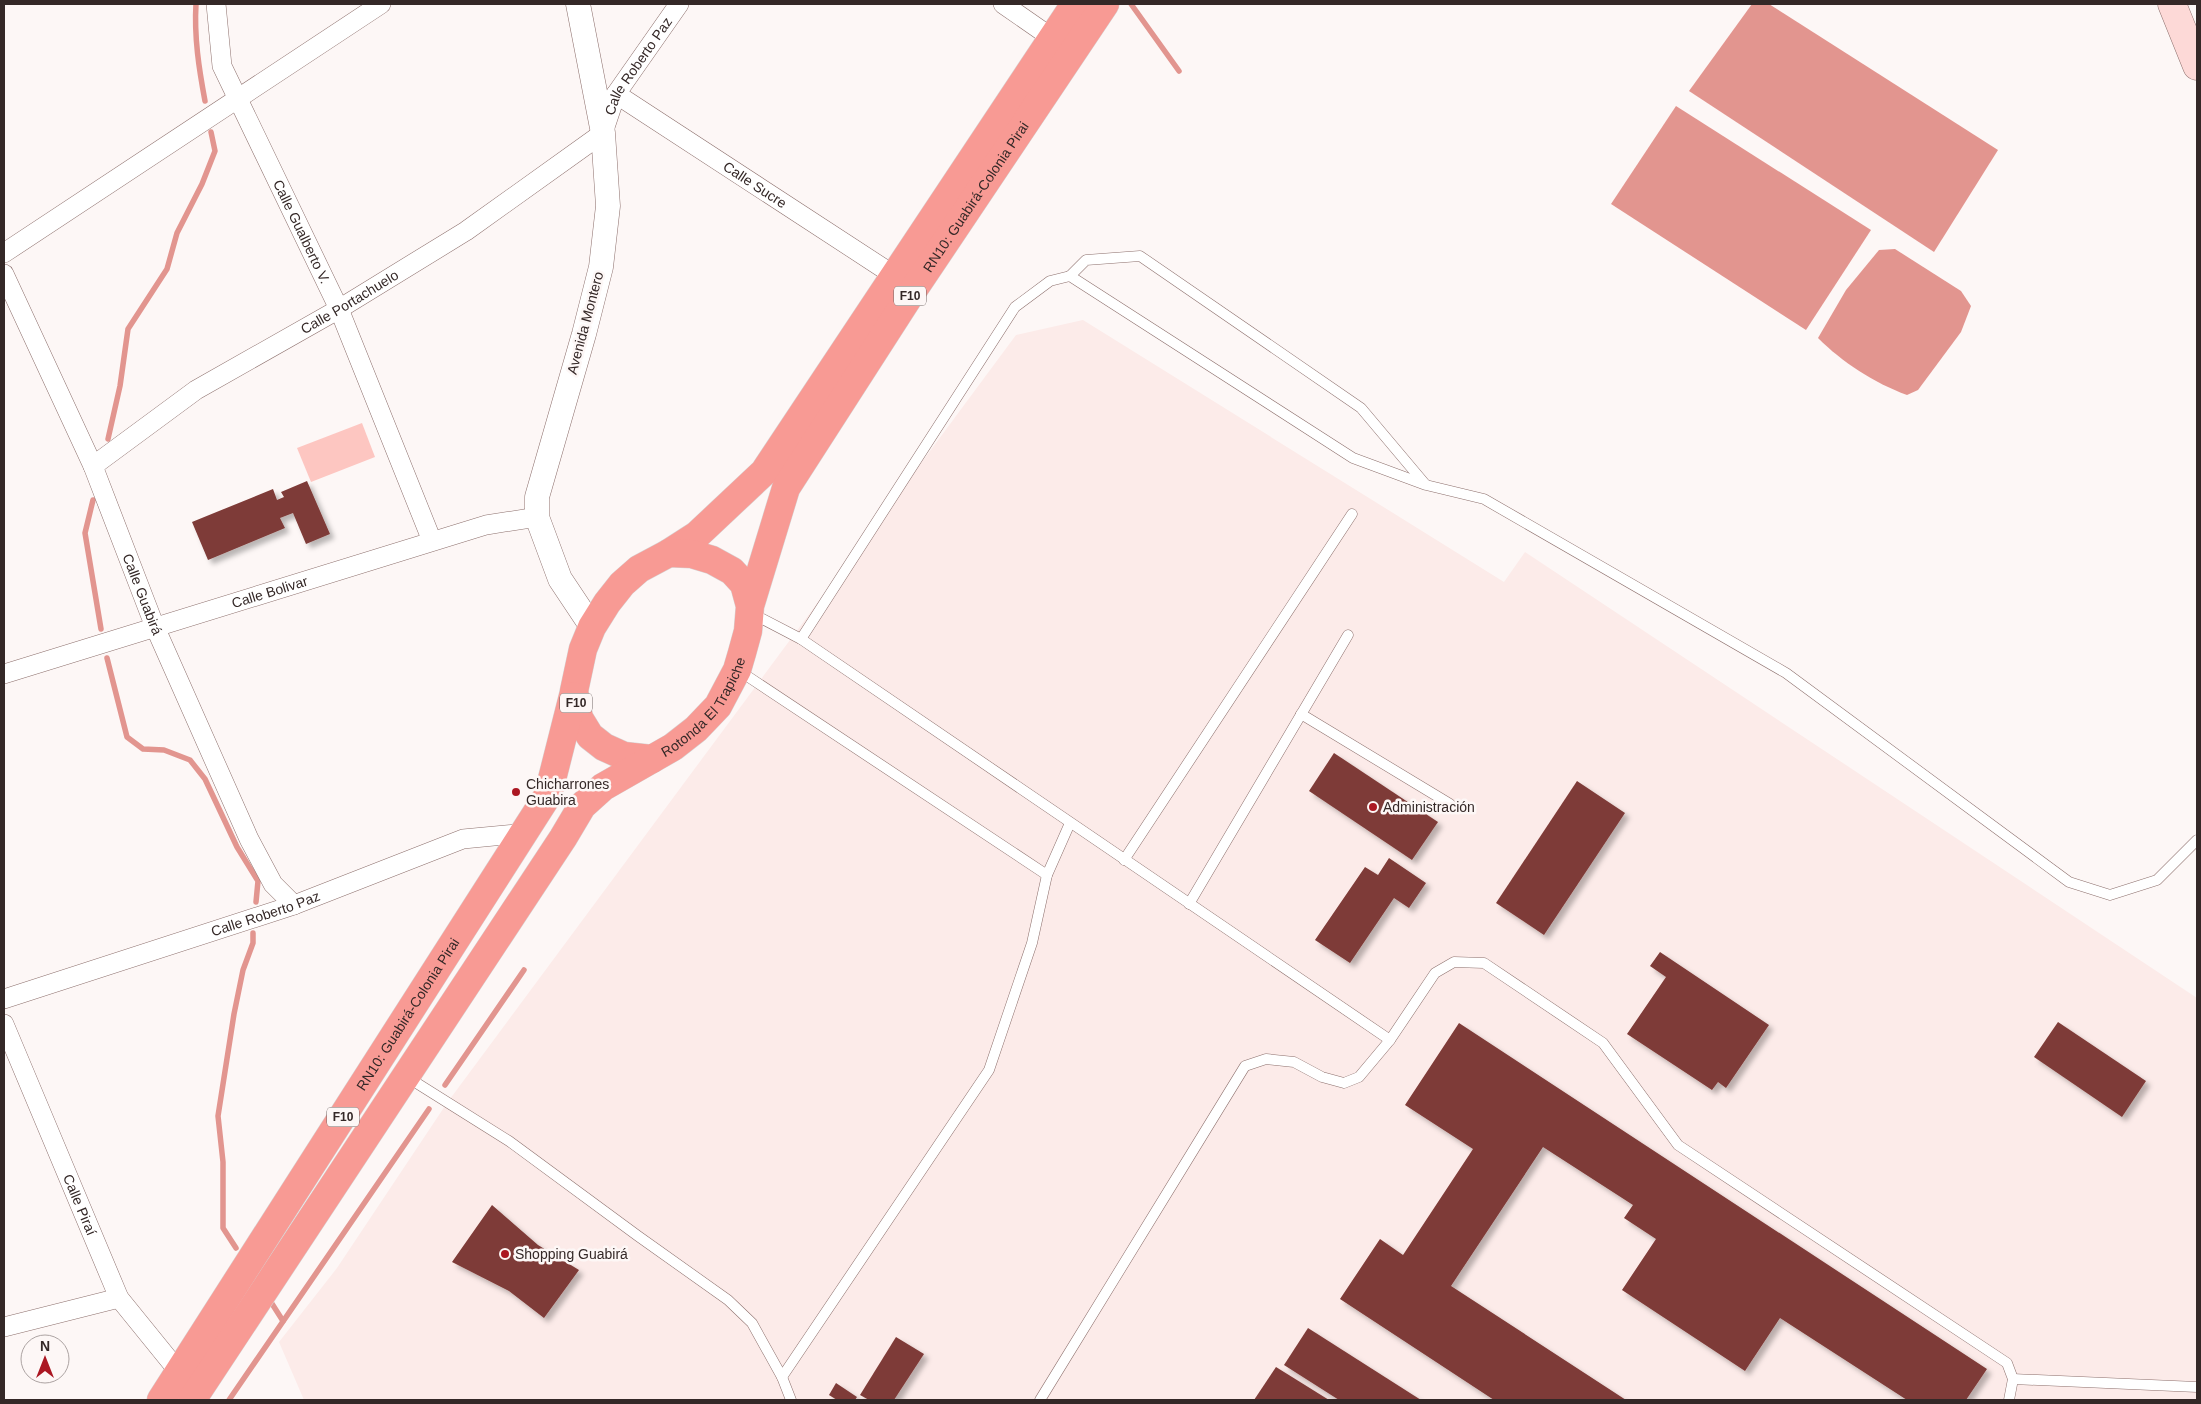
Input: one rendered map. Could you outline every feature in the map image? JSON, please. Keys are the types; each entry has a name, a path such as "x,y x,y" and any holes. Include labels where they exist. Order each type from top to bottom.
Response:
{"highway":[{"name":"RN10: Guabirá-Colonia Pirai","path":"669,553 697,535 764,472 1075,4"},
{"name":"RN10: Guabirá-Colonia Pirai","path":"750,609 786,488 914,289 1105,4"},
{"name":"Rotonda El Trapiche","path":"669,553 692,554 712,560 732,571 744,584 750,609 748,631 736,670 718,706 696,729 673,747 652,759 624,756 604,746 590,736 579,718 574,691 583,649 592,627 607,603 622,584 638,569 669,553"},
{"name":"RN10: Guabirá-Colonia Pirai","path":"161,1400 548,796 574,691"},
{"name":"F10","path":"192,1400 563,838 582,806 603,787 652,759"}],"main road":[{"path":"2172,4 2197,66"}],"street":[{"name":"Calle Gualberto V.","path":"216,4 222,66 339,309 432,541"},
{"path":"4,253 381,4"},
{"name":"Avenida Montero","path":"578,4 603,133 608,206 601,267 538,497 538,518 560,579 592,627"},
{"name":"Calle Roberto Paz","path":"603,133 616,94 679,4"},
{"path":"1003,4 1052,38"},
{"name":"Calle Sucre","path":"616,94 895,276"},
{"name":"Calle Portachuelo","path":"93,466 196,390 339,309 466,232 603,133"},
{"name":"Calle Guabirá","path":"4,274 93,466 154,628 212,758 266,874 273,884 294,905"},
{"name":"Calle Bolivar","path":"4,674 486,525 538,518"},
{"name":"Calle Roberto Paz","path":"4,1000 294,905 463,839 526,833"},
{"name":"Calle Piraí","path":"4,1024 119,1298 180,1372"},
{"path":"4,1327 119,1298"}],"lane":[{"path":"801,639 1016,307 1050,281 1070,276 1086,260 1140,256 1361,408 1426,485"},
{"path":"1070,276 1353,458 1426,485 1484,499 1786,673 2069,882 2110,895 2157,880 2197,840"},
{"path":"1124,860 1352,514"},
{"path":"750,609 801,639 1390,1040"},
{"path":"1189,904 1348,635"},
{"path":"736,670 1048,875"},
{"path":"1301,714 1450,804"},
{"path":"782,1377 989,1070 1032,944 1048,875 1070,823"},
{"path":"1040,1400 1245,1066 1266,1059 1294,1062 1322,1077 1344,1083 1359,1077 1390,1040 1436,973 1454,962 1484,963 1602,1044 1678,1146 2007,1363 2013,1379 2009,1400"},
{"path":"406,1076 509,1141 728,1300 752,1323 782,1377 791,1400"},
{"path":"2013,1379 2197,1387"}],"shaded area":[{"path":"1752,4 1769,4 1998,150 1934,252 1689,91"},
{"path":"1676,106 1871,230 1806,330 1611,204"},
{"path":"1895,249 1961,291 1971,306 1961,332 1918,390 1907,395 1859,371 1818,338 1846,290 1879,250"},
{"path":"1083,320 1504,582 1525,552 2197,998 2197,1400 304,1400 279,1342 337,1268 447,1103 1016,335"},
{"path":"362,423 375,457 311,482 297,448"}],"building":[{"path":"307,481 330,534 306,544 293,513 280,518 285,528 208,560 192,522 273,489 277,500 284,497 281,492"},
{"name":"Administración","path":"1334,753 1438,822 1412,860 1309,791"},
{"path":"1577,781 1625,813 1544,935 1496,903"},
{"path":"1389,858 1426,883 1409,908 1394,898 1350,963 1315,940 1365,867 1378,875"},
{"path":"1660,952 1769,1025 1726,1088 1718,1082 1712,1090 1627,1034 1666,977 1650,966"},
{"path":"2058,1022 2146,1081 2122,1117 2034,1057"},
{"path":"1459,1023 1987,1369 1966,1400 1907,1400 1780,1318 1745,1371 1622,1290 1656,1239 1624,1218 1633,1205 1543,1147 1451,1286 1626,1400 1494,1400 1340,1299 1380,1239 1403,1255 1473,1149 1405,1105"},
{"name":"Shopping Guabirá","path":"492,1205 538,1245 579,1270 544,1318 509,1291 452,1262"},
{"path":"1308,1328 1421,1400 1339,1400 1284,1365"},
{"path":"896,1337 924,1354 894,1400 869,1400 860,1395"},
{"path":"1276,1367 1329,1400 1254,1400"},
{"path":"836,1383 857,1397 855,1400 837,1400 829,1395"}],"waterway":[{"path":"196,4 198,53 205,101"},
{"path":"1131,4 1179,71"},
{"path":"108,439 120,386 128,329 167,269 177,233 202,184 215,151 211,132"},
{"path":"93,500 85,533 101,629"},
{"path":"107,658 127,737 143,749 164,750 190,760 205,779 237,847 258,881 256,902"},
{"path":"236,1248 223,1228 223,1162 218,1116 234,1014 243,970 253,943 253,933"},
{"path":"445,1085 524,970"},
{"path":"229,1400 429,1109"},
{"path":"269,1299 283,1321"}],"place":[{"name":"Chicharrones Guabira","path":"516,792"},
{"name":"Administración","path":"1373,807"},
{"name":"Shopping Guabirá","path":"505,1254"}]}
